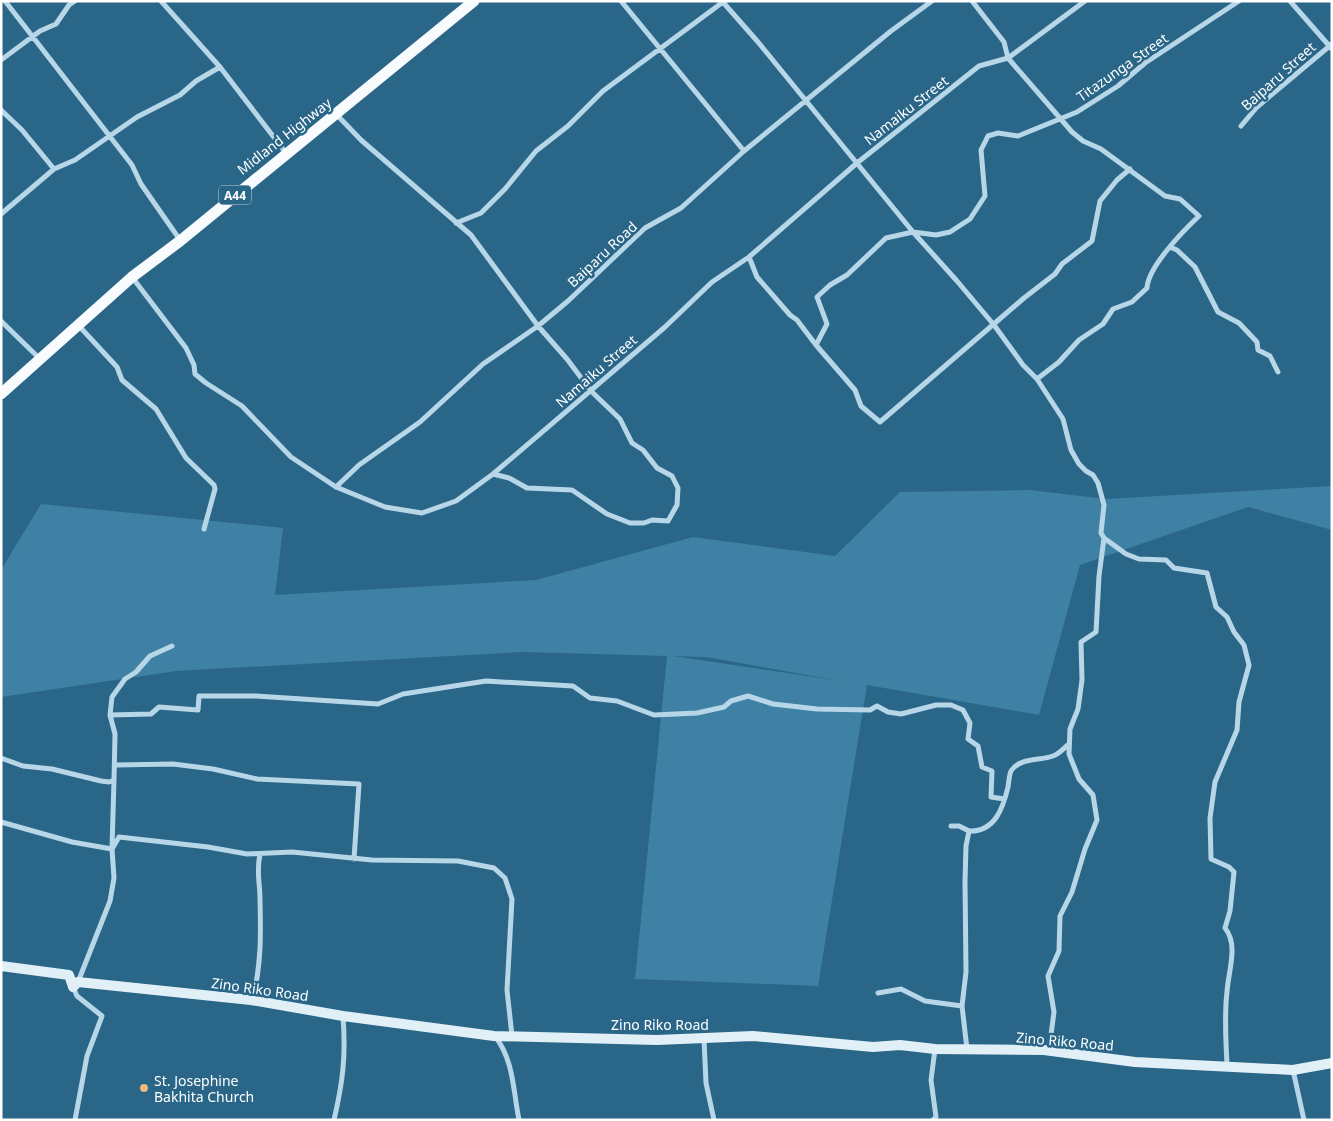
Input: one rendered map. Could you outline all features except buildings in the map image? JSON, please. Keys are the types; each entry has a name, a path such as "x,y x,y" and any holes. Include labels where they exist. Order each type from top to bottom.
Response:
{"main road":[{"name":"Midland Highway","path":"1,394 132,277 180,241 286,152 336,114 474,1"}],"street":[{"path":"5,1 132,165 141,184 180,241"},
{"path":"1,60 32,36 56,24 69,5 75,1"},
{"path":"161,1 220,68 286,152"},
{"path":"621,1 744,151"},
{"name":"Baiparu Road","path":"336,487 359,465 420,422 483,364 538,326 568,301 645,228 681,208 744,151 891,31 932,1"},
{"path":"972,1 1004,42 1008,58 1062,120 1083,141 1101,149 1164,196 1180,199 1199,216 1170,247 1147,278 1147,288 1132,302 1113,309 1103,324 1079,340 1059,362 1037,379"},
{"name":"Namaiku Street","path":"132,277 186,348 196,374 206,383 242,406 291,457 336,487 385,507 422,513 456,501 493,474 665,327 712,282 749,257 857,163 979,66 1008,58 1084,1"},
{"name":"Titazunga Street","path":"816,345 827,324 817,297 847,275 886,238 913,232 936,235 950,232 970,220 985,196 981,150 988,136 998,133 1018,136 1062,120 1118,86 1145,63 1239,1"},
{"path":"1290,1 1331,46"},
{"path":"456,223 481,213 504,190 536,151 568,126 603,91 723,2 758,42 913,232 994,325 1023,365 1037,379 1063,419 1071,450 1082,468 1093,475 1098,483 1104,505 1101,533 1104,538 1126,554 1139,559 1166,560 1174,568 1207,573 1216,607 1227,617 1247,652 1249,665 1240,702 1236,730 1215,782 1210,818 1211,859 1234,872 1230,911 1225,928 1229,933 1232,958 1226,992 1227,1065"},
{"name":"Baiparu Street","path":"1241,126 1257,107 1331,46"},
{"path":"1,214 54,169 75,160 137,117 180,95 196,81 220,68"},
{"path":"1,110 22,130 54,169"},
{"path":"336,114 361,140 471,235 538,326 591,391 620,419 632,443 644,450 657,468 672,476 678,488 677,505 668,521 652,520 644,523 630,523 607,514 572,490 527,488 509,478 493,474"},
{"path":"749,257 757,277 790,315 797,320 855,390 861,406 880,422 1055,274 1062,264 1092,241 1100,201 1117,180 1130,169"},
{"path":"1170,247 1177,250 1195,267 1218,312 1239,323 1257,342 1258,350 1270,356 1278,372"},
{"path":"1,321 41,359"},
{"path":"79,326 117,367 122,380 156,409 186,458 214,485 215,489 204,529"},
{"path":"1049,1051 1054,1012 1048,976 1059,951 1060,916 1072,892 1085,849 1097,820 1093,794 1079,779 1071,761 1069,744 1082,680 1081,642 1096,632 1099,576 1104,538"},
{"path":"75,1120 87,1056 102,1016 77,996 76,985 110,901 114,878 112,849 116,765 114,734 110,715 112,697 125,679 136,672 150,656 172,646"},
{"path":"110,715 151,714 159,707 198,710 199,696 256,696 378,704 403,694 486,681 573,686 590,698 618,701 654,715 697,713 724,707 731,701 748,696 772,704 816,709 870,710 876,706 888,712 901,714 936,706 951,705 962,710 970,723 968,739 978,746 982,767 992,771 991,797 1004,799"},
{"path":"951,826 959,826 969,831 977,831 989,826 1001,811 1011,771 1026,760 1054,756 1069,744"},
{"path":"1,758 23,766 52,769 101,781 114,780"},
{"path":"116,765 173,764 213,769 257,779 359,784 354,859"},
{"path":"1,822 72,842 112,849"},
{"path":"967,1049 962,1006 966,972 965,881 969,831"},
{"path":"112,849 119,837 260,854 292,852 354,859 458,860 494,868 505,878 512,899 507,990 512,1036"},
{"path":"253,1000 260,966 260,892 256,871 260,854"},
{"path":"1,966 69,975 76,985"},
{"name":"Zino Riko Road","path":"76,985 253,1000 343,1016 494,1036 704,1039 753,1036 873,1046 900,1045 935,1049 1049,1051 1135,1062 1227,1065 1293,1070 1332,1063"},
{"path":"878,993 901,989 925,1001 962,1006"},
{"path":"334,1120 343,1078 345,1051 343,1016"},
{"path":"494,1036 505,1049 512,1073 519,1120"},
{"path":"704,1039 706,1082 714,1120"},
{"path":"932,1120 936,1117 931,1080 935,1049"},
{"path":"1293,1070 1304,1120"}],"shaded area":[{"path":"1332,486 1332,530 1248,507 1080,565 1039,715 867,685 818,986 635,979 667,656 522,652 176,671 1,697 1,570 41,504 283,528 275,595 536,580 693,537 835,556 900,492 1030,490 1106,499","holes":["673,656 706,657 841,681"]}],"place":[{"name":"St. Josephine Bakhita Church","path":"144,1088"}]}
